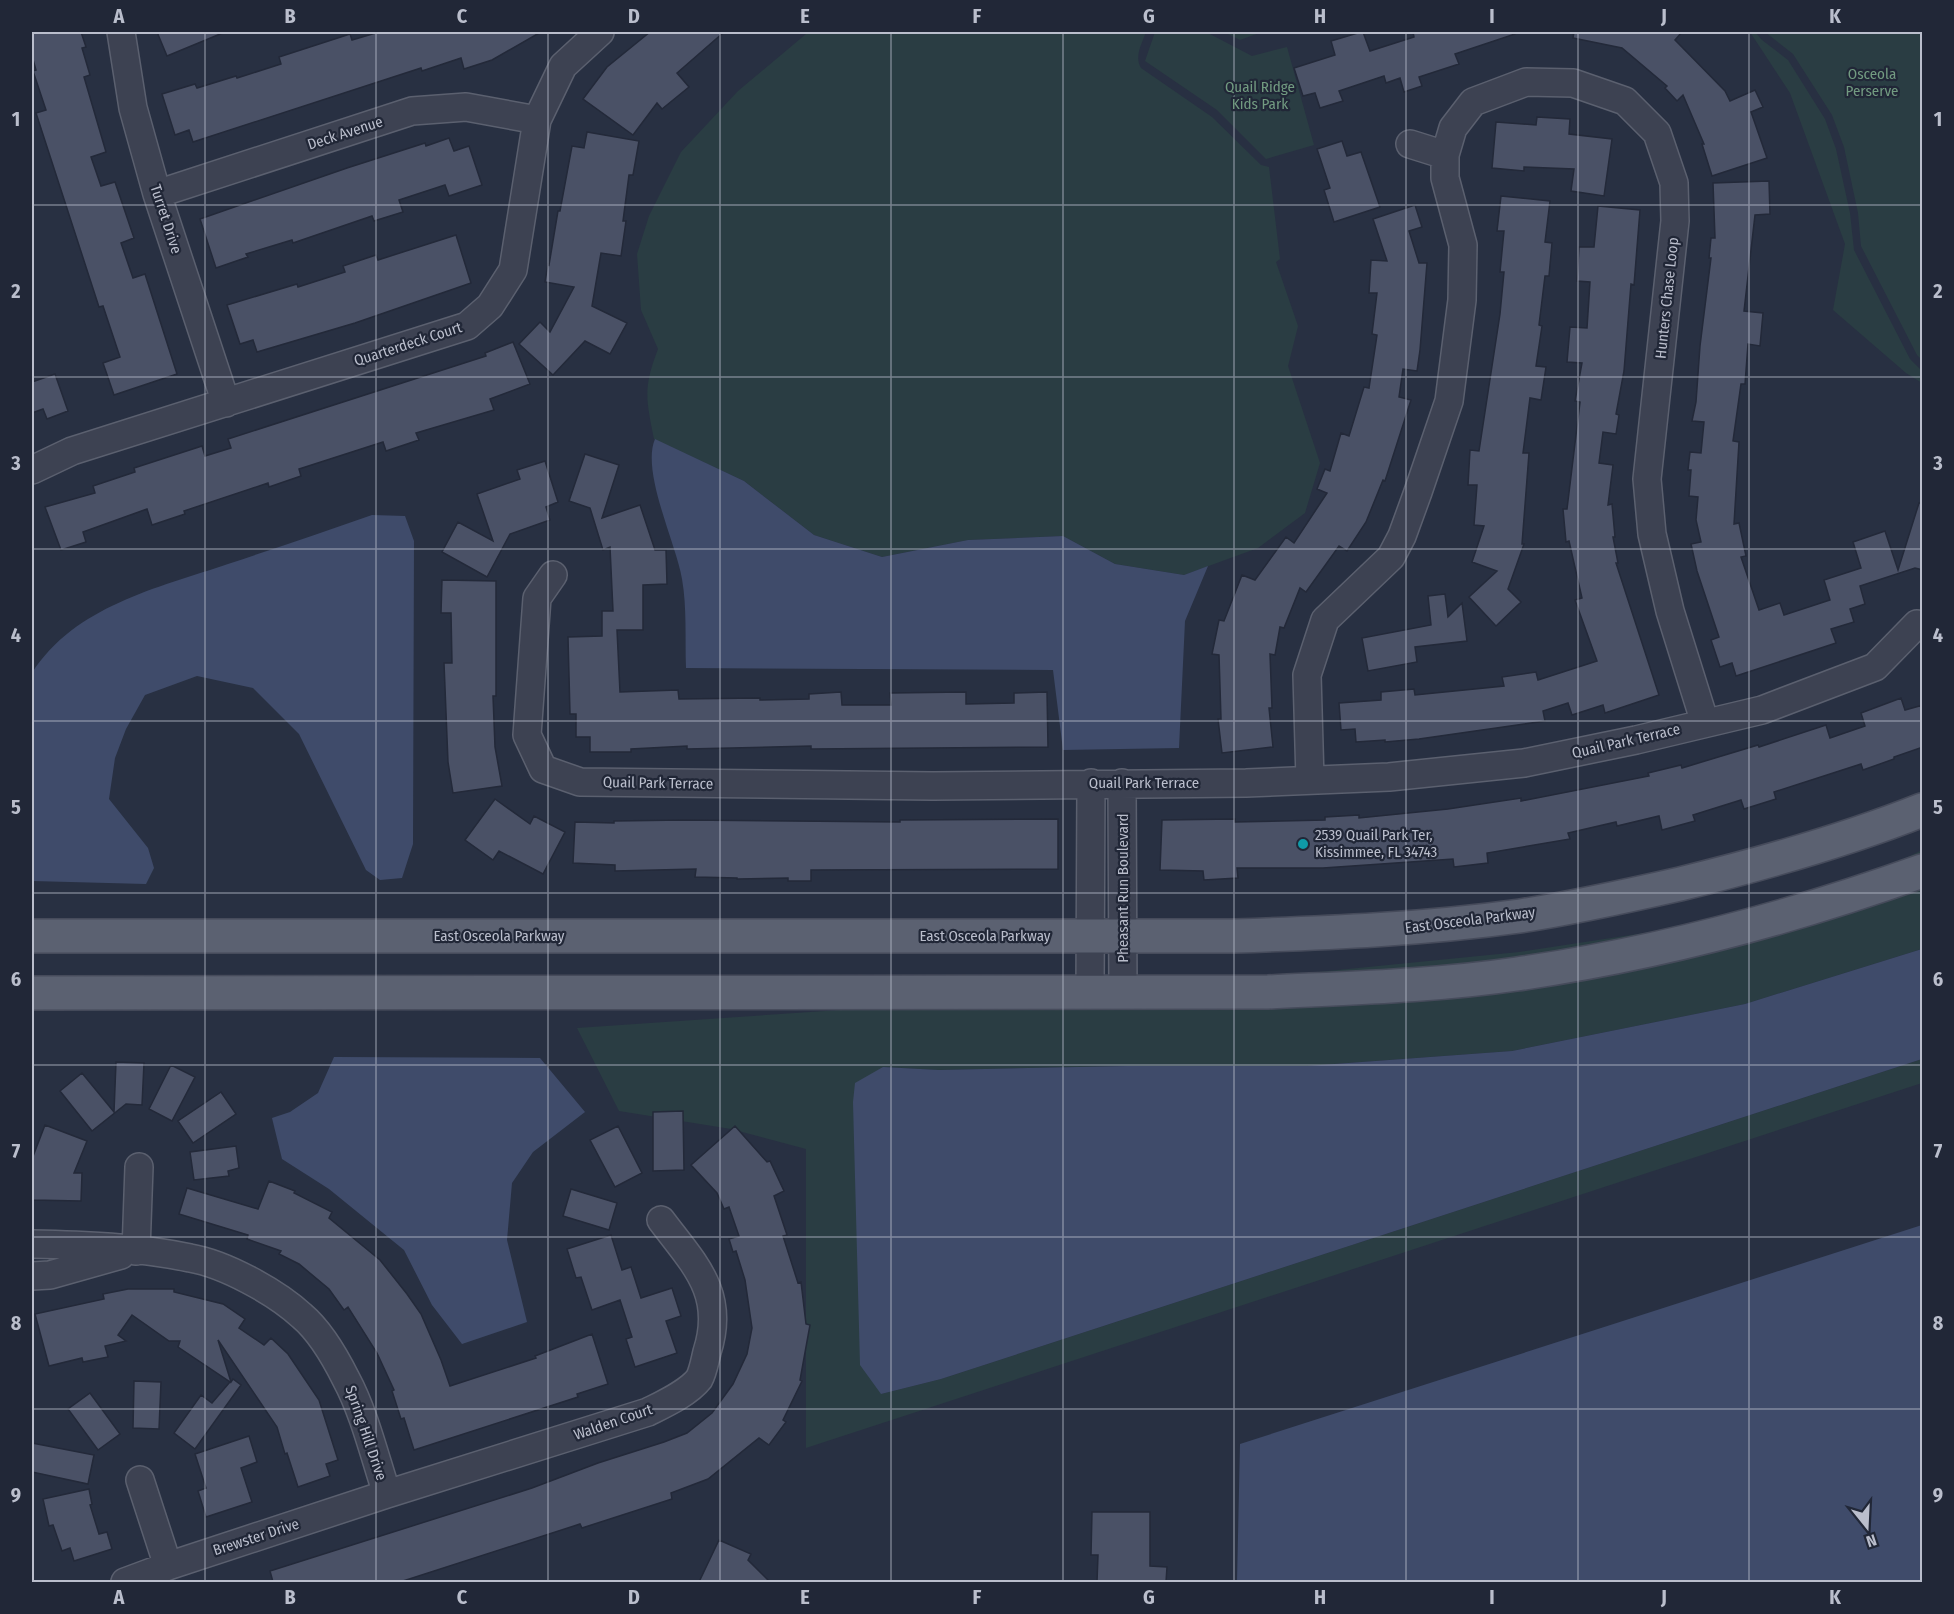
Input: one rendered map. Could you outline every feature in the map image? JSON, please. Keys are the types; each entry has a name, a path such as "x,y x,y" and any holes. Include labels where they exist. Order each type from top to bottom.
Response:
{"main road":[{"name":"East Osceola Parkway","path":"32,936 1235,936 1344,933 1431,926 1521,915 1622,897 1724,873 1824,845 1923,810"},
{"path":"32,993 1123,993 1291,991 1405,986 1516,974 1606,959 1697,939 1806,910 1923,871"}],"street":[{"name":"Turret Drive","path":"121,32 133,108 157,194 226,404"},
{"name":"Quarterdeck Court","path":"32,470 72,451 467,326 490,306 513,270 537,120 563,66 600,32"},
{"name":"Hunters Chase Loop","path":"1310,780 1307,675 1325,620 1391,557 1402,536 1449,401 1462,300 1463,245 1445,178 1445,155 1453,128 1473,102 1526,82 1573,83 1625,101 1657,133 1674,183 1675,221 1647,479 1652,534 1670,612 1705,723"},
{"name":"Deck Avenue","path":"157,194 412,111 466,106 537,120"},
{"path":"1410,144 1445,155"},
{"name":"Quail Park Terrace","path":"553,575 537,598 527,735 543,769 580,782 933,786 1246,783 1389,777 1524,763 1762,710 1875,667 1917,624"},
{"path":"1090,992 1091,783"},
{"name":"Pheasant Run Boulevard","path":"1122,783 1123,993"},
{"path":"136,1251 139,1167"},
{"name":"Walden Court","path":"387,1494 648,1412 678,1396 699,1378 713,1335 712,1300 704,1277 661,1220"},
{"name":"Spring Hill Drive","path":"32,1244 76,1245 192,1258 240,1276 274,1295 303,1316 323,1340 347,1379 387,1494"},
{"name":"Spring Hill Drive","path":"32,1276 50,1275 136,1251"},
{"path":"140,1480 168,1566"},
{"name":"Brewster Drive","path":"125,1582 387,1494"}],"green space":[{"path":"816,32 1146,32 1138,55 1141,68 1212,117 1261,165 1269,167 1280,259 1276,262 1298,326 1288,366 1320,463 1305,513 1258,548 1184,575 1115,564 1063,536 968,540 882,557 814,535 744,481 654,439 647,394 650,374 658,349 641,310 637,254 649,216 681,152 738,91 806,34"},
{"name":"Quail Ridge Kids Park","path":"1155,32 1206,32 1252,56 1287,47 1314,145 1266,159 1217,110 1145,61"},
{"path":"1224,32 1262,32 1240,40"},
{"path":"1750,32 1755,32 1788,60 1825,119 1836,149 1850,213 1854,250 1910,359 1922,371 1922,383 1906,373 1833,310 1845,244 1790,93"},
{"name":"Osceola Perserve","path":"1765,32 1922,32 1922,360 1917,355 1861,246 1858,213 1844,147 1832,115 1793,54"},
{"path":"1922,850 1922,860 1844,887 1725,921 1604,949 1460,970 1362,978 1216,982 1519,952 1703,924 1886,868"},
{"path":"1922,882 1922,949 1745,1004 1512,1051 1307,1066 1127,1066 939,1070 883,1067 881,1394 941,1379 1922,1059 1922,1083 806,1448 806,1149 731,1129 619,1111 577,1028 943,1003 1406,996"}],"water":[{"path":"655,439 744,481 814,535 882,557 968,540 1063,536 1115,564 1184,575 1208,566 1185,621 1179,748 1063,750 1053,670 686,668 684,590 679,564 661,508 652,470"},
{"path":"372,515 405,516 414,541 413,844 402,878 380,880 366,870 299,734 253,688 197,676 145,695 126,729 115,758 109,799 148,848 154,868 146,884 32,881 32,673 50,650 94,615 146,591"},
{"path":"1922,949 1922,1059 941,1379 881,1394 860,1365 853,1102 855,1083 883,1067 939,1070 1127,1066 1307,1066 1512,1051 1745,1004"},
{"path":"334,1057 540,1058 585,1112 533,1152 512,1183 507,1240 527,1322 462,1344 432,1305 404,1250 329,1189 282,1159 272,1118 290,1112 318,1093"},
{"path":"1922,1225 1922,1582 1237,1582 1240,1444"}],"building":[{"path":"32,32 81,32 86,47 82,48 90,75 84,77 106,152 91,157 101,186 115,182 134,238 121,243 133,278 145,274 177,374 114,395 103,363 120,357 103,306 99,307 36,113 46,110 33,71 36,70 32,56"},
{"path":"157,32 225,32 167,56"},
{"path":"379,32 541,32 492,60 464,69 461,58 422,71 421,68 193,142 189,130 175,135 162,94 195,84 197,88 236,76 237,78 281,64 279,57 350,34 352,40"},
{"path":"650,32 724,32 677,73 689,87 662,109 657,103 633,135 583,99 607,67"},
{"path":"1363,32 1370,51 1414,37 1413,32 1515,32 1515,34 1455,54 1459,64 1419,77 1422,86 1404,92 1400,78 1386,83 1384,76 1339,91 1343,101 1320,108 1315,93 1303,96 1294,68 1335,55 1331,41"},
{"path":"1574,32 1682,32 1675,40 1725,91 1730,101 1755,90 1763,107 1751,112 1767,158 1712,176 1702,144 1704,144 1683,95 1677,101 1665,88 1667,86 1622,48 1573,38"},
{"path":"1537,117 1570,119 1569,134 1612,139 1604,196 1571,191 1574,169 1524,167 1524,171 1492,168 1496,122 1536,125"},
{"path":"587,132 639,141 633,175 629,175 621,256 601,253 592,306 627,323 610,354 585,341 553,375 519,344 540,322 550,332 574,287 545,282 572,146 584,148"},
{"path":"449,138 454,151 469,146 482,185 449,196 445,185 399,200 403,212 374,221 372,216 293,243 292,240 246,254 248,257 216,268 200,219 347,168 425,143 426,146"},
{"path":"1342,141 1347,156 1361,152 1380,207 1334,222 1324,190 1330,188 1317,149"},
{"path":"1769,181 1770,214 1755,215 1744,311 1763,313 1760,346 1748,344 1745,384 1741,384 1733,441 1739,442 1734,524 1739,523 1746,556 1741,557 1759,610 1780,603 1784,615 1830,600 1824,580 1861,568 1853,542 1885,531 1898,570 1919,503 1923,503 1923,570 1915,568 1860,586 1865,604 1850,609 1854,622 1831,629 1836,643 1736,676 1732,663 1720,667 1711,640 1719,637 1697,571 1691,544 1701,542 1696,520 1698,497 1689,496 1691,470 1688,470 1690,452 1701,453 1704,422 1692,421 1711,258 1709,258 1711,238 1715,238 1713,183"},
{"path":"1501,196 1550,201 1545,242 1552,243 1549,276 1545,276 1539,325 1542,326 1536,366 1546,367 1541,400 1530,398 1523,453 1529,453 1522,544 1524,544 1508,589 1521,602 1496,626 1469,597 1497,571 1472,562 1484,526 1474,525 1477,485 1468,485 1470,450 1479,451 1500,314 1504,272 1500,272 1504,231 1497,231"},
{"path":"1415,205 1422,227 1409,231 1419,263 1427,263 1420,350 1417,371 1403,369 1399,397 1411,400 1385,481 1383,480 1366,522 1347,551 1339,546 1306,592 1300,588 1284,628 1280,627 1275,655 1270,654 1272,708 1269,708 1273,747 1222,753 1218,719 1221,719 1219,655 1212,654 1219,620 1224,621 1242,575 1255,580 1286,537 1294,543 1327,493 1317,489 1325,469 1330,471 1341,433 1349,436 1364,387 1369,388 1377,335 1372,334 1377,293 1369,293 1371,260 1387,261 1373,219"},
{"path":"1598,206 1640,210 1624,371 1616,414 1619,415 1616,434 1603,432 1599,463 1613,465 1608,505 1612,504 1615,537 1613,537 1618,563 1616,563 1659,695 1605,713 1603,705 1572,715 1568,703 1543,711 1545,721 1419,739 1356,742 1355,729 1341,730 1339,703 1381,700 1381,692 1414,689 1415,695 1504,686 1502,677 1536,672 1538,680 1597,661 1575,600 1582,598 1569,541 1566,542 1563,509 1567,509 1580,402 1575,401 1582,363 1567,362 1570,327 1587,328 1590,282 1577,281 1579,247 1594,247"},
{"path":"456,235 471,283 355,323 257,352 253,340 240,344 227,305 345,272 343,266 376,255 378,260"},
{"path":"513,342 530,384 490,399 494,410 416,433 419,440 386,451 383,442 299,469 301,476 269,487 268,483 184,511 185,514 152,525 147,509 83,532 86,542 61,550 45,507 95,493 93,486 135,472 134,468 202,446 205,456 231,448 228,439 486,356 485,353"},
{"path":"55,374 68,411 47,419 43,409 32,413 32,382"},
{"path":"585,454 619,465 602,518 640,505 655,550 666,550 667,584 643,585 643,630 617,630 620,692 678,690 679,699 760,698 760,700 809,699 809,694 841,692 842,705 891,705 890,693 966,692 966,704 1014,703 1014,693 1047,692 1048,747 811,749 811,746 687,749 687,746 631,749 631,752 590,752 590,737 576,737 576,714 570,714 568,637 602,636 602,611 613,611 610,547 603,550 590,508 569,501"},
{"path":"545,461 558,502 546,507 550,520 510,534 487,577 442,552 458,522 493,541 477,494 520,479 517,470"},
{"path":"442,580 496,581 496,696 493,696 495,747 502,786 453,793 448,762 444,663 452,663 451,613 441,613"},
{"path":"1445,594 1448,617 1462,603 1467,641 1415,647 1417,662 1368,671 1362,638 1431,625 1428,596"},
{"path":"1901,698 1905,710 1923,705 1923,747 1863,770 1861,764 1774,792 1776,799 1744,809 1741,800 1693,815 1695,821 1662,830 1659,816 1617,826 1616,822 1568,833 1570,839 1487,853 1488,863 1454,867 1453,859 1323,868 1237,868 1238,878 1204,880 1203,871 1160,870 1162,820 1235,819 1235,822 1325,820 1325,817 1359,815 1359,818 1448,809 1521,798 1521,801 1649,776 1648,773 1681,765 1682,768 1758,745 1759,747 1826,725 1830,738 1865,726 1861,713"},
{"path":"495,799 530,824 534,816 565,832 543,874 499,851 493,860 465,840"},
{"path":"1058,819 1058,869 811,870 811,881 788,881 788,878 695,877 696,869 615,871 615,865 573,863 575,822 684,820 900,822 900,820"},
{"path":"116,1062 144,1063 142,1105 126,1104 92,1131 60,1091 82,1073 114,1112"},
{"path":"171,1065 195,1077 172,1121 149,1109"},
{"path":"221,1092 236,1114 193,1143 178,1121"},
{"path":"683,1111 684,1170 653,1171 653,1112"},
{"path":"45,1125 87,1141 74,1173 82,1173 81,1201 32,1200 32,1159"},
{"path":"618,1126 642,1173 615,1187 590,1140"},
{"path":"735,1126 767,1162 770,1161 784,1191 774,1196 787,1235 783,1236 798,1283 801,1282 806,1324 810,1325 800,1380 802,1381 783,1420 786,1422 769,1445 759,1438 708,1479 671,1493 672,1499 582,1528 580,1524 400,1582 273,1582 270,1571 532,1488 598,1463 664,1442 687,1433 712,1413 733,1384 747,1354 752,1328 745,1280 736,1251 733,1252 729,1239 739,1236 729,1207 724,1209 717,1193 691,1165"},
{"path":"236,1146 239,1168 228,1171 229,1176 194,1180 190,1152"},
{"path":"269,1181 295,1191 294,1193 332,1212 329,1218 380,1260 421,1314 450,1386 536,1358 535,1356 592,1334 608,1384 577,1394 578,1397 414,1450 404,1418 401,1419 392,1391 394,1390 377,1353 348,1307 344,1310 329,1289 299,1264 279,1254 281,1251 247,1239 248,1235 179,1214 187,1188 258,1209"},
{"path":"571,1189 617,1203 609,1230 563,1216"},
{"path":"611,1235 622,1270 631,1267 641,1298 672,1288 681,1316 666,1321 677,1353 635,1367 626,1339 632,1337 620,1300 592,1310 581,1277 576,1278 567,1249"},
{"path":"128,1289 174,1289 174,1292 223,1304 245,1319 239,1328 264,1345 271,1338 288,1354 319,1400 338,1460 326,1464 330,1476 298,1487 277,1427 218,1340 231,1382 233,1379 241,1385 195,1449 174,1433 201,1395 212,1403 230,1382 178,1347 180,1341 169,1341 132,1315 118,1335 126,1341 105,1346 108,1357 83,1362 82,1358 49,1366 35,1314 104,1299 103,1294"},
{"path":"134,1381 161,1382 159,1429 133,1428"},
{"path":"90,1393 120,1434 98,1450 68,1409"},
{"path":"249,1436 257,1462 241,1468 252,1502 206,1517 198,1491 206,1488 195,1454"},
{"path":"32,1443 94,1455 88,1484 32,1472"},
{"path":"89,1489 92,1504 90,1505 99,1534 107,1532 112,1549 74,1561 70,1548 62,1551 53,1525 49,1526 43,1499"},
{"path":"1092,1512 1150,1512 1150,1566 1167,1567 1166,1582 1097,1582 1098,1555 1091,1555"},
{"path":"719,1540 751,1554 748,1560 770,1582 699,1582"}],"place":[{"name":"2539 Quail Park Ter, Kissimmee, FL 34743","path":"1303,844"}]}
